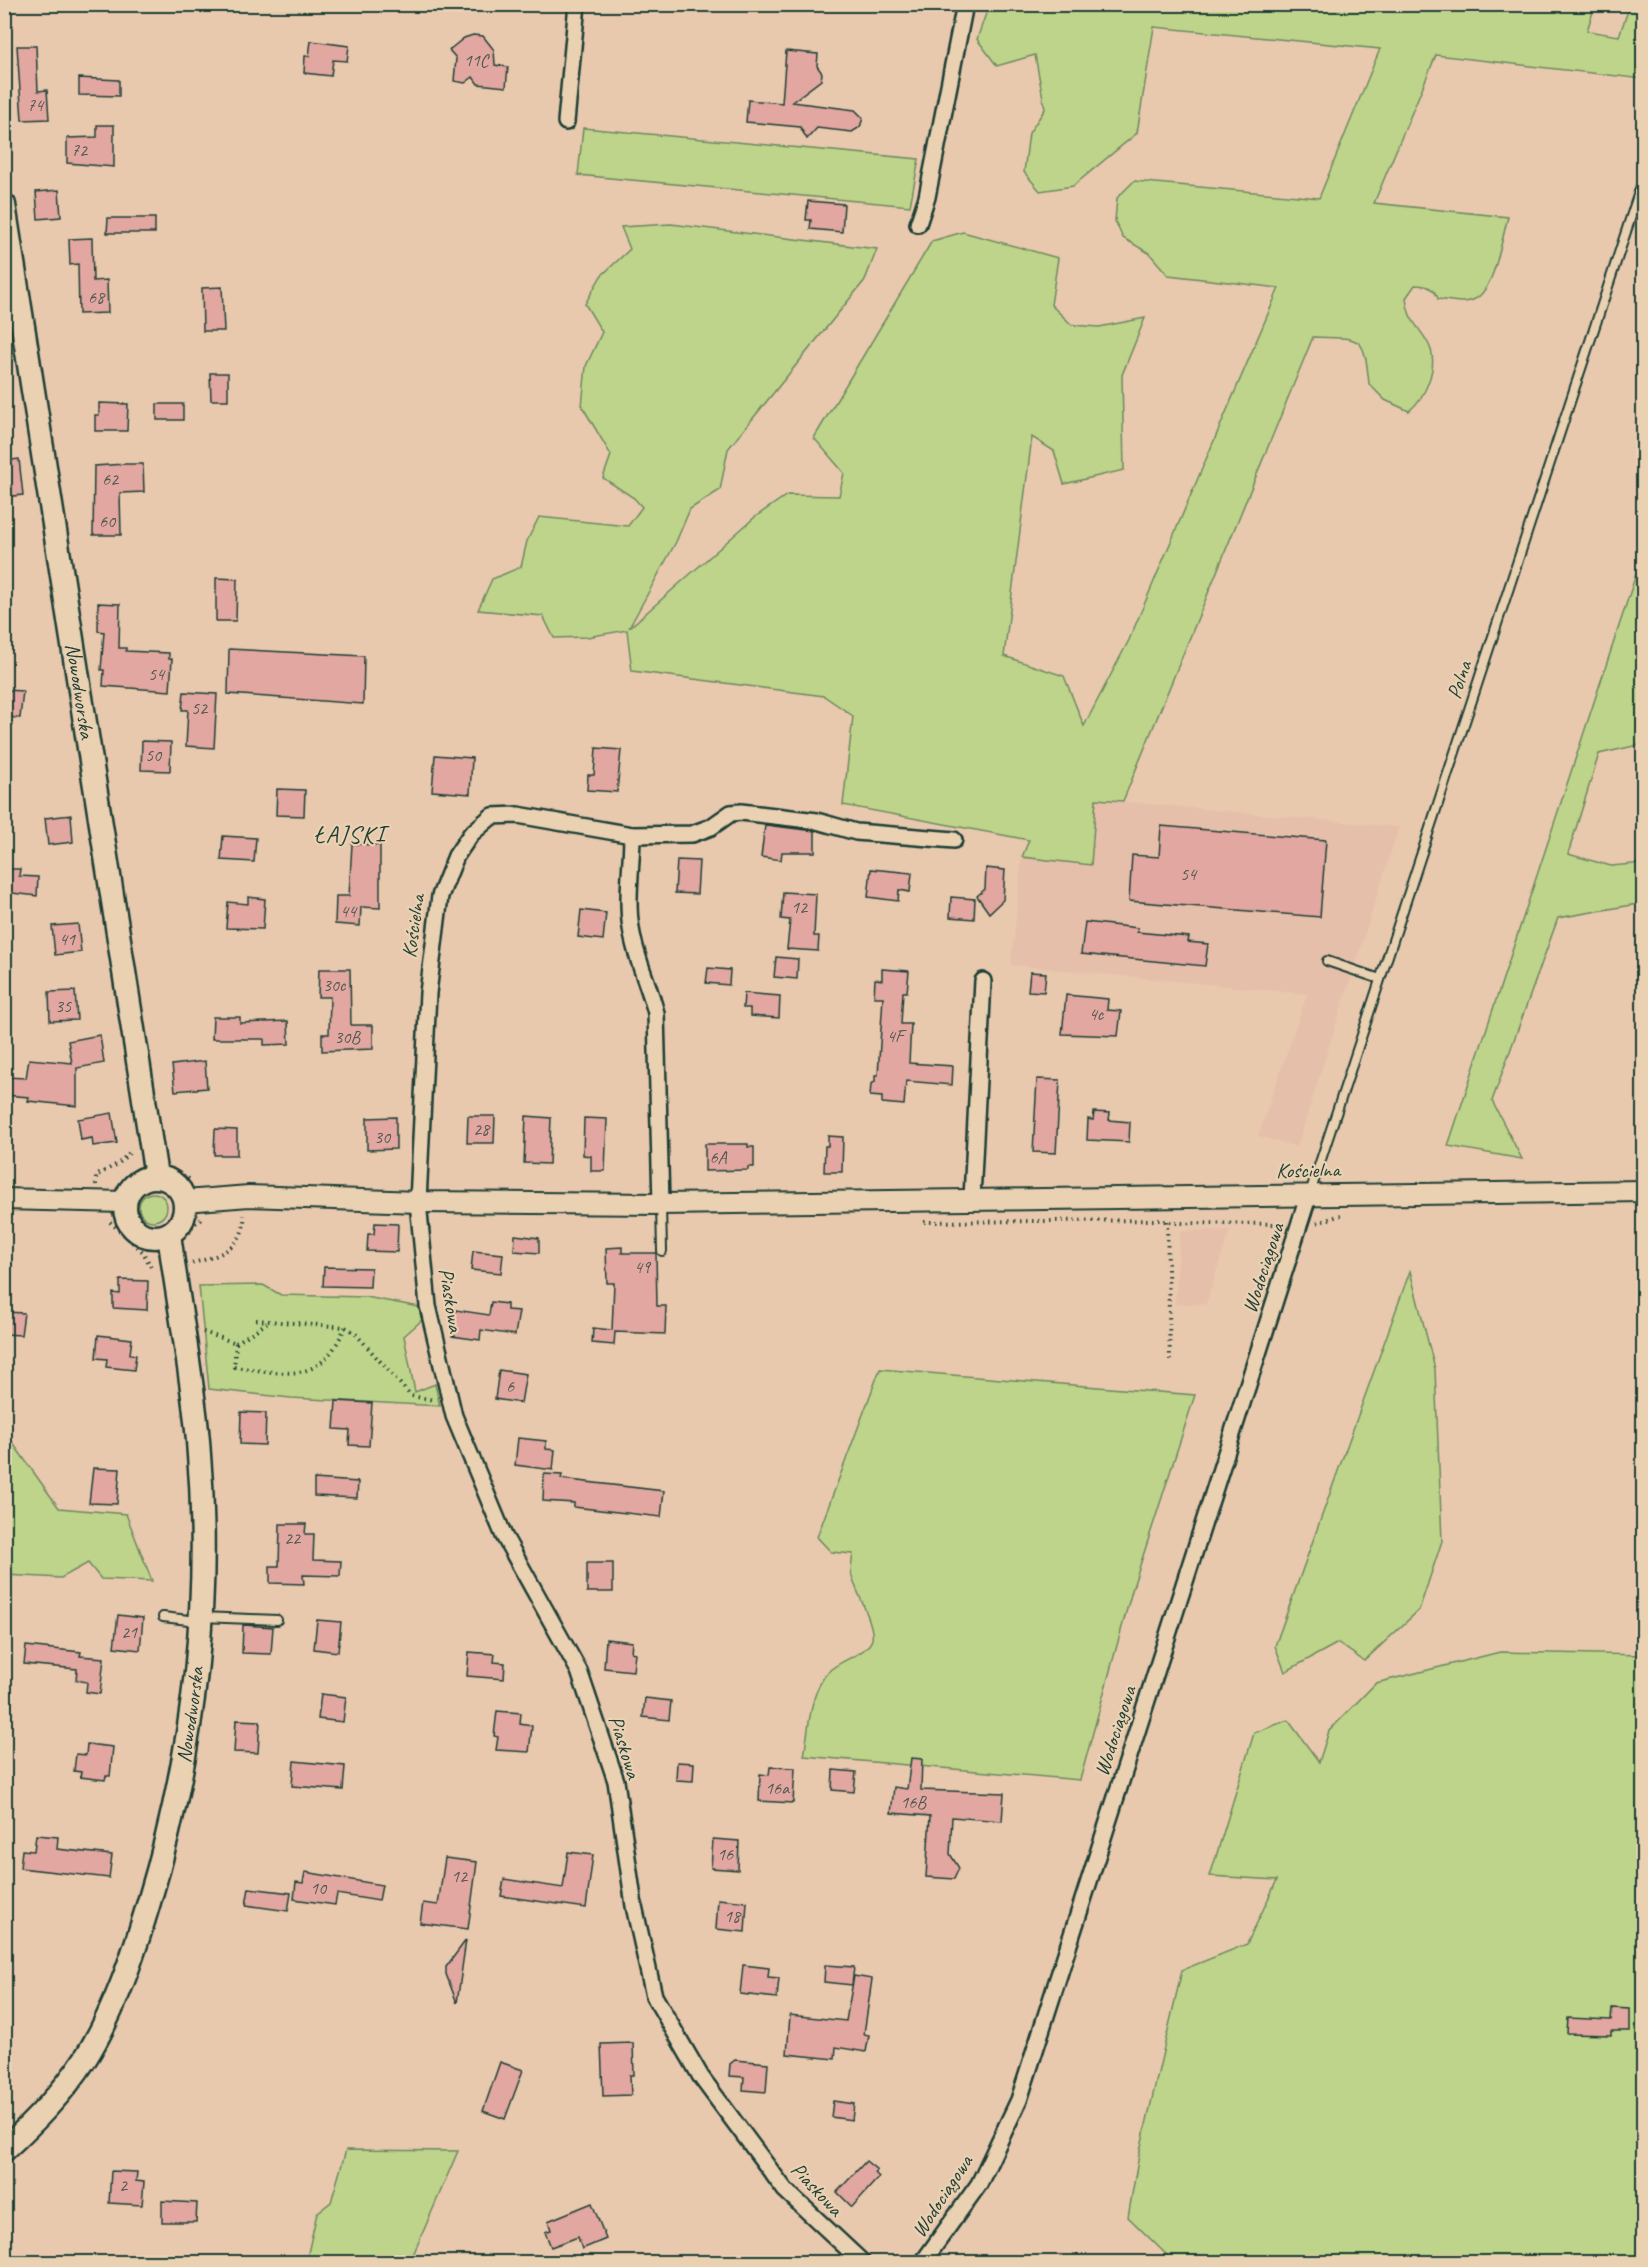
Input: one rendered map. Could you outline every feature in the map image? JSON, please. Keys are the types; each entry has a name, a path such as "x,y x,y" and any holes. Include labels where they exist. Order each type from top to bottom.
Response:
{"main road":[{"name":"Nowodworska","path":"4,205 156,1176"},
{"path":"156,1176 174,1183 185,1201 183,1219 169,1234 158,1238 146,1236 134,1229 125,1215 124,1202 134,1184 156,1176"},
{"name":"Nowodworska","path":"4,2150 54,2100 85,2059 108,2016 129,1966 162,1860 178,1797 195,1687 202,1563 198,1441 169,1234"}],"street":[{"path":"566,122 577,4"},
{"path":"918,224 927,197 965,4"},
{"name":"Kościelna","path":"418,1202 428,993 440,896 456,856 471,834 492,816 518,815 632,835 692,834 711,827 731,813 741,812 818,821 855,832 954,840"},
{"path":"632,835 630,925 636,954 650,986 656,1013 661,1204"},
{"path":"972,1198 983,981"},
{"name":"Kościelna","path":"185,1201 249,1196 418,1202 661,1204 972,1198 1644,1191"},
{"name":"Wodociągowa","path":"923,2262 979,2184 1019,2100 1309,1194"},
{"path":"4,1199 124,1202"},
{"name":"Piaskowa","path":"418,1202 428,1306 454,1416 504,1536 579,1671 616,1781 634,1906 654,1996 701,2078 785,2190 862,2262"}],"lane":[{"name":"Polna","path":"1309,1194 1644,177"},
{"path":"1327,961 1380,979"},
{"path":"661,1204 662,1251"},
{"path":"163,1617 277,1620"}],"path":[{"path":"1166,1196 1170,1360"},
{"path":"256,1320 267,1323 345,1327 354,1332 411,1396 439,1401 450,1399"},
{"path":"236,1344 267,1323"},
{"path":"236,1344 234,1367 296,1374 312,1370 341,1337 345,1327"},
{"path":"197,1330 236,1344"}],"shaded area":[{"path":"1096,799 1399,827 1297,1147 1258,1136 1307,994 1011,965 1022,857 1091,864"},
{"path":"1230,1230 1206,1304 1175,1304 1180,1231"}],"green space":[{"path":"989,5 1595,5 1587,31 1619,36 1630,5 1643,5 1643,79 1436,55 1374,203 1508,217 1493,274 1482,293 1471,301 1438,299 1432,289 1419,285 1415,285 1406,298 1409,313 1428,343 1432,361 1432,370 1426,389 1409,411 1385,400 1369,384 1365,355 1357,342 1351,339 1313,337 1123,801 1096,799 1091,865 1022,857 1029,840 843,805 853,716 824,696 632,671 627,630 587,637 554,638 543,616 478,610 492,579 521,567 527,541 539,517 628,526 642,507 634,498 603,478 611,455 582,406 586,366 602,332 585,304 601,276 630,249 621,227 671,224 877,249 865,280 728,449 720,490 690,509 676,542 629,628 755,517 787,495 839,496 844,473 814,438 932,241 963,232 1058,258 1051,305 1072,325 1099,327 1145,318 1122,375 1124,470 1064,484 1054,451 1032,437 1004,656 1064,676 1084,726 1129,640 1279,288 1168,275 1149,253 1123,238 1115,221 1117,198 1134,181 1319,198 1380,49 1154,27 1137,133 1073,186 1040,191 1024,172 1029,133 1045,109 1035,55 997,66 977,39"},
{"path":"583,128 919,159 910,206 578,175"},
{"path":"1643,553 1643,744 1599,754 1568,854 1611,866 1643,863 1643,903 1558,918 1492,1101 1522,1159 1448,1146"},
{"path":"153,1193 163,1197 167,1207 163,1217 153,1221 143,1217 139,1207 143,1197"},
{"path":"1410,1271 1435,1369 1442,1541 1419,1610 1364,1661 1338,1643 1285,1672 1275,1646"},
{"path":"263,1285 281,1295 366,1297 419,1307 422,1320 404,1336 415,1392 435,1384 440,1406 291,1398 209,1389 199,1286"},
{"path":"880,1369 1195,1395 1133,1587 1080,1780 804,1756 813,1701 822,1681 833,1668 865,1649 872,1639 871,1625 852,1577 853,1554 831,1552 817,1537"},
{"path":"5,1432 59,1508 126,1514 152,1581 101,1579 88,1563 61,1578 5,1575"},
{"path":"1500,1652 1643,1655 1643,2262 1174,2262 1128,2217 1139,2155 1182,1970 1247,1944 1277,1880 1210,1876 1254,1733 1288,1720 1319,1762 1329,1731 1376,1683"},
{"path":"346,2150 458,2151 410,2262 306,2262 317,2213 331,2202"}],"building":[{"path":"473,35 483,36 494,50 495,65 508,67 506,87 478,84 473,77 465,83 454,81 456,58 449,50 464,38"},
{"path":"311,41 349,46 347,61 333,60 331,76 304,73 305,56 309,56"},
{"path":"17,46 36,46 38,91 47,90 49,119 22,120"},
{"path":"786,51 818,54 817,66 822,73 821,80 792,102 855,110 863,118 860,127 852,132 817,128 807,139 800,127 746,122 748,100 782,103"},
{"path":"79,78 119,80 119,96 79,95"},
{"path":"97,125 114,125 114,167 67,163 67,138 97,137"},
{"path":"59,190 61,217 38,219 36,192"},
{"path":"808,201 844,204 842,232 810,229 811,220 806,220"},
{"path":"108,218 155,218 155,233 107,233"},
{"path":"92,238 93,281 107,280 108,313 79,314 78,264 70,265 69,239"},
{"path":"222,287 224,331 203,331 202,288"},
{"path":"210,373 228,373 228,400 211,400"},
{"path":"99,403 128,404 127,431 95,431 95,415 99,415"},
{"path":"157,404 183,404 183,420 157,420"},
{"path":"19,459 23,495 4,497 4,461"},
{"path":"143,464 144,492 120,493 121,535 93,535 94,466"},
{"path":"216,578 237,579 236,621 216,621"},
{"path":"98,603 120,604 119,648 126,648 126,651 169,653 169,659 172,659 170,691 103,686 104,670 101,670 104,632 98,631"},
{"path":"229,649 364,656 363,704 228,694"},
{"path":"4,690 23,691 20,718 4,717"},
{"path":"184,692 217,694 214,748 186,746 188,710 182,710"},
{"path":"142,741 171,742 170,771 141,770"},
{"path":"596,748 621,750 617,792 587,790 588,775 594,775"},
{"path":"435,755 472,758 470,794 432,791"},
{"path":"277,789 305,790 304,816 276,815"},
{"path":"71,815 73,842 48,845 45,818"},
{"path":"765,825 815,831 815,852 782,852 781,860 761,857"},
{"path":"1161,826 1326,840 1320,917 1129,901 1132,855 1159,857"},
{"path":"223,836 256,838 254,862 221,860"},
{"path":"352,844 380,845 380,908 361,907 360,926 335,924 336,896 349,896"},
{"path":"677,860 699,861 697,894 675,893"},
{"path":"986,868 1005,870 1003,900 989,913 977,896 985,889"},
{"path":"4,869 20,869 19,876 38,877 37,896 4,892"},
{"path":"871,869 912,873 910,892 899,890 898,901 868,897"},
{"path":"783,892 816,894 814,936 819,936 818,951 787,949 790,920 781,919"},
{"path":"248,897 265,899 263,929 226,928 228,902 248,904"},
{"path":"951,897 975,899 974,919 950,917"},
{"path":"581,910 606,913 603,940 578,937"},
{"path":"1085,922 1138,928 1137,932 1189,937 1188,942 1208,944 1205,966 1081,954"},
{"path":"78,924 81,952 55,955 52,926"},
{"path":"776,957 798,959 797,979 774,977"},
{"path":"708,968 730,970 729,985 706,983"},
{"path":"319,969 350,969 351,1025 373,1025 373,1049 322,1051 322,1034 329,1034 330,997 318,997"},
{"path":"882,969 909,971 907,992 903,992 901,1024 911,1024 909,1063 953,1066 952,1085 906,1081 904,1105 882,1103 882,1097 870,1096 871,1084 875,1082 875,1075 878,1075 883,997 874,997 875,979 882,980"},
{"path":"1030,972 1046,973 1044,992 1028,991"},
{"path":"75,991 77,1020 50,1021 49,992"},
{"path":"744,993 780,996 779,1018 750,1016 750,1008 743,1008"},
{"path":"1066,995 1108,999 1107,1010 1121,1011 1118,1036 1062,1034"},
{"path":"213,1017 240,1017 240,1023 288,1021 289,1044 264,1045 264,1039 212,1039"},
{"path":"100,1035 104,1063 77,1068 77,1106 28,1101 29,1097 4,1095 4,1077 26,1078 29,1059 72,1063 68,1041"},
{"path":"205,1061 207,1088 175,1091 172,1065"},
{"path":"1037,1079 1060,1080 1056,1153 1033,1152"},
{"path":"1094,1112 1110,1113 1109,1120 1130,1122 1129,1142 1087,1140 1088,1119 1093,1120"},
{"path":"112,1113 117,1143 93,1146 92,1138 81,1140 78,1119"},
{"path":"468,1116 495,1116 494,1143 467,1143"},
{"path":"526,1116 551,1118 549,1164 524,1163"},
{"path":"396,1117 396,1149 367,1150 367,1118"},
{"path":"584,1118 607,1119 605,1171 591,1171 591,1156 583,1155"},
{"path":"215,1129 237,1130 237,1155 214,1155"},
{"path":"828,1136 843,1137 842,1172 824,1172 825,1146 828,1146"},
{"path":"705,1144 748,1144 748,1147 754,1147 754,1167 748,1167 748,1170 705,1171"},
{"path":"375,1223 398,1224 397,1252 367,1251 368,1234 374,1234"},
{"path":"515,1235 539,1238 539,1253 514,1251"},
{"path":"622,1247 622,1253 656,1253 657,1306 666,1306 665,1334 615,1332 614,1345 592,1343 593,1328 612,1330 614,1283 607,1283 606,1248"},
{"path":"473,1251 503,1254 501,1273 471,1270"},
{"path":"324,1267 371,1268 370,1287 323,1286"},
{"path":"120,1280 148,1281 147,1310 113,1308 113,1293 120,1294"},
{"path":"491,1302 507,1304 507,1310 519,1311 515,1335 481,1330 480,1340 452,1336 456,1310 489,1315"},
{"path":"6,1312 24,1313 21,1335 4,1334"},
{"path":"98,1335 132,1339 130,1354 136,1355 134,1370 106,1367 107,1359 96,1358"},
{"path":"499,1370 526,1374 521,1403 495,1399"},
{"path":"336,1401 372,1403 369,1446 349,1445 350,1430 334,1429"},
{"path":"241,1412 266,1413 265,1445 240,1444"},
{"path":"518,1438 546,1441 546,1449 555,1450 553,1470 515,1465"},
{"path":"93,1468 120,1469 117,1504 89,1503"},
{"path":"544,1474 562,1475 561,1479 664,1491 661,1517 574,1507 574,1503 543,1501"},
{"path":"314,1479 358,1482 357,1498 314,1496"},
{"path":"280,1524 306,1524 305,1534 314,1534 313,1560 341,1561 340,1576 303,1575 304,1584 270,1583 270,1566 279,1566"},
{"path":"587,1563 613,1563 613,1592 587,1592"},
{"path":"118,1615 143,1618 140,1650 114,1647"},
{"path":"317,1620 341,1622 338,1652 314,1649"},
{"path":"243,1625 273,1627 271,1654 242,1653"},
{"path":"606,1639 632,1642 631,1652 635,1653 633,1671 604,1668"},
{"path":"26,1646 81,1652 80,1656 104,1658 100,1694 86,1692 87,1682 76,1680 77,1669 24,1664"},
{"path":"469,1652 495,1654 494,1662 505,1663 504,1679 467,1676"},
{"path":"321,1694 346,1697 343,1722 318,1719"},
{"path":"645,1698 671,1701 669,1720 643,1717"},
{"path":"497,1711 521,1713 520,1724 532,1726 529,1752 496,1750 498,1737 494,1736"},
{"path":"236,1720 260,1721 258,1753 234,1752"},
{"path":"87,1744 113,1747 110,1776 106,1776 105,1780 80,1777 81,1772 74,1771 76,1754 86,1755"},
{"path":"911,1758 922,1759 921,1790 1004,1793 1002,1821 952,1817 950,1854 959,1868 954,1879 926,1877 930,1816 891,1813 894,1787 907,1789"},
{"path":"294,1761 345,1766 343,1790 292,1786"},
{"path":"677,1762 694,1763 693,1781 676,1780"},
{"path":"770,1767 795,1768 793,1803 759,1801 760,1774 769,1775"},
{"path":"833,1770 856,1772 854,1792 832,1790"},
{"path":"36,1835 58,1837 57,1849 112,1855 109,1878 20,1868 22,1850 34,1851"},
{"path":"713,1839 739,1841 738,1870 711,1868"},
{"path":"568,1852 593,1855 586,1908 501,1896 504,1879 563,1888"},
{"path":"445,1858 477,1862 468,1929 420,1923 423,1903 438,1905"},
{"path":"305,1872 382,1885 379,1901 337,1894 335,1905 294,1899 296,1882 303,1883"},
{"path":"249,1888 291,1893 288,1911 246,1905"},
{"path":"718,1899 747,1902 745,1932 716,1929"},
{"path":"466,1940 457,2003 446,1974 446,1967"},
{"path":"743,1965 769,1968 768,1977 779,1978 777,1998 740,1994"},
{"path":"825,1965 854,1967 852,1985 824,1982"},
{"path":"854,1976 872,1979 864,2034 869,2035 866,2052 836,2047 835,2059 787,2054 790,2015 846,2021"},
{"path":"1612,2008 1630,2009 1630,2031 1611,2031 1611,2035 1567,2034 1568,2018 1611,2020"},
{"path":"633,2043 634,2075 630,2075 631,2095 603,2096 601,2044"},
{"path":"735,2060 768,2063 766,2092 743,2090 744,2077 729,2076 730,2064"},
{"path":"500,2062 523,2070 505,2119 483,2111"},
{"path":"833,2101 854,2104 852,2120 831,2117"},
{"path":"866,2161 877,2170 875,2173 879,2177 852,2207 837,2192"},
{"path":"111,2171 137,2172 136,2181 144,2182 142,2205 109,2203"},
{"path":"162,2201 197,2203 196,2222 162,2222"},
{"path":"592,2203 606,2239 582,2249 578,2237 551,2247 545,2232 551,2230 548,2221"}],"district":[{"name":"ŁAJSKI","path":"350,834"}]}
